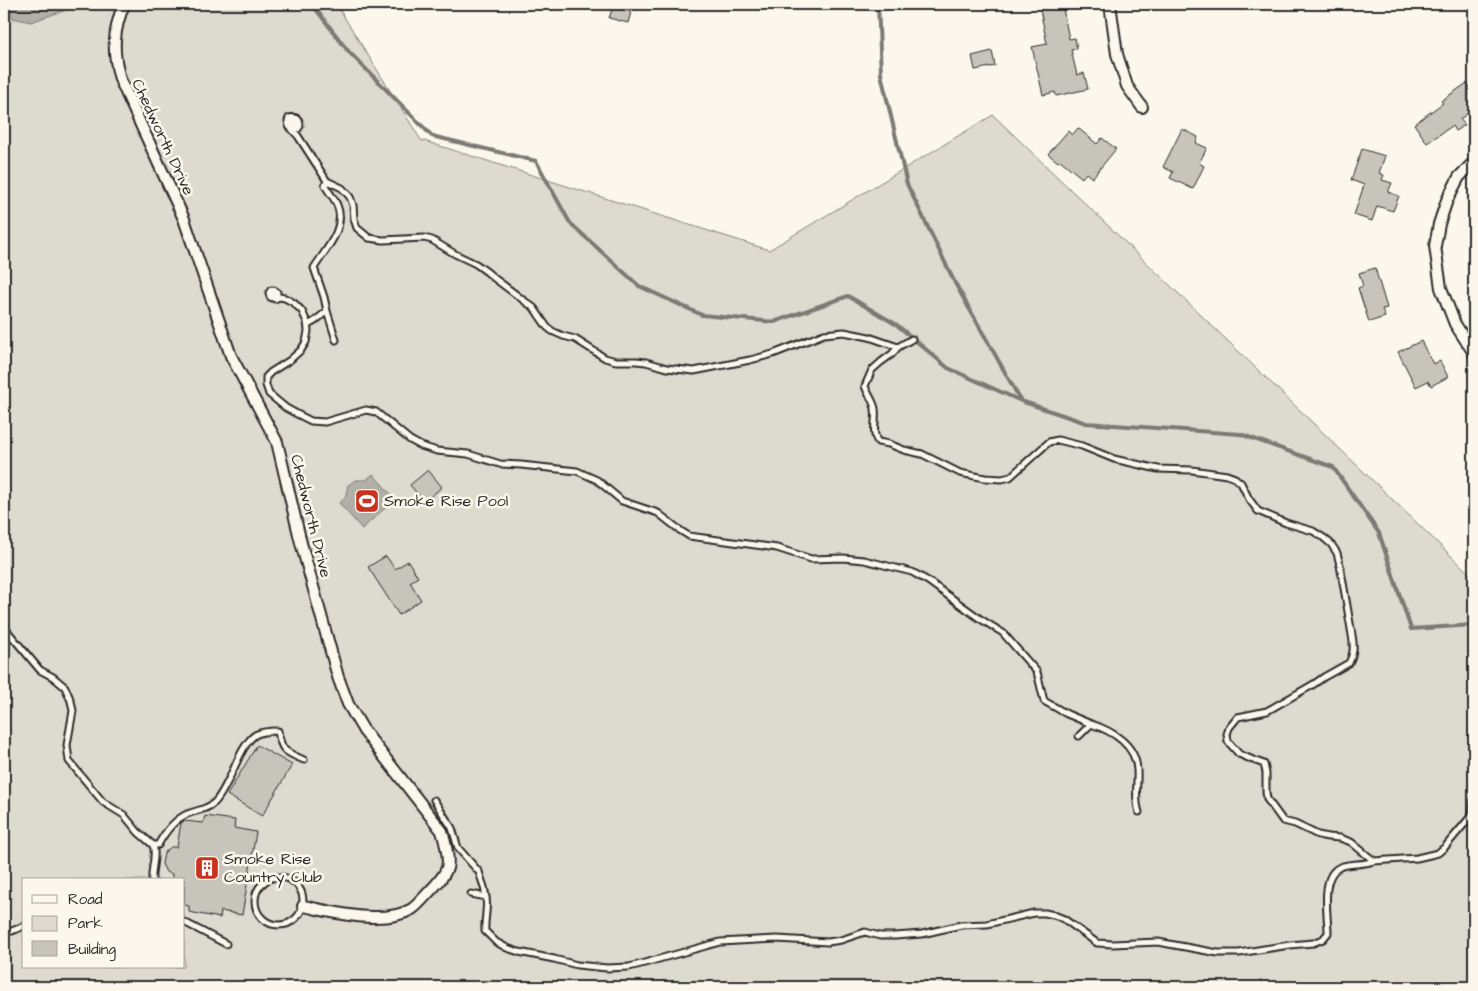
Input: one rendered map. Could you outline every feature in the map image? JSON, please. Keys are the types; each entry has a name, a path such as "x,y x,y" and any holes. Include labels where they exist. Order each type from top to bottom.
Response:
{"street":[{"name":"Chedworth Drive","path":"124,4 115,32 114,48 120,79 184,219 231,356 277,442 301,543 338,677 348,704 364,731 442,831 447,845 447,868 435,886 413,908 398,915 374,917 303,906"},
{"path":"1110,4 1117,54 1127,86 1142,107"},
{"path":"1474,162 1459,177 1447,200 1438,224 1435,246 1441,288 1455,324 1474,353"}],"lane":[{"path":"294,124 296,127 298,123 296,120 291,120 291,125 294,129 298,129 300,122 297,118 289,118 289,126 298,136 326,181 325,184 338,206 340,218 337,231 331,244 314,268 336,340"},
{"path":"326,181 342,188 350,197 357,228 369,238 383,240 424,238 432,240 487,272 534,308 552,331 575,339 605,358 616,361 636,360 667,368 694,372 773,354 804,340 824,334 844,332 869,337 898,347"},
{"path":"274,293 271,293 272,296 277,296 277,292 271,290 269,293 270,297 275,299 279,297 284,298 294,303 302,311 308,325 306,342 301,350 266,377 269,394 286,408 311,421 325,422 366,410 376,412 410,440 437,451 468,454 500,464 577,471 597,480 622,501 658,514 689,536 777,548 811,559 843,558 864,560 912,572 1003,633 1037,672 1044,701 1067,714 1104,729 1122,740 1135,757 1137,770 1136,803 1140,812"},
{"path":"308,325 327,310"},
{"path":"912,339 898,347 872,370 865,386 875,409 874,436 878,442 922,454 960,473 985,478 1002,479 1010,477 1050,442 1058,440 1082,446 1114,459 1158,469 1192,470 1227,475 1241,483 1258,511 1286,523 1313,531 1331,544 1337,553 1340,565 1352,635 1353,651 1349,664 1266,711 1238,718 1229,728 1227,734 1228,741 1240,754 1264,764 1268,799 1283,821 1295,824 1318,835 1328,838 1340,838 1351,842 1374,861"},
{"path":"4,626 40,670 53,677 65,687 73,711 67,745 69,761 102,802 124,815 138,832 153,845 156,852 152,878"},
{"path":"1079,736 1092,724"},
{"path":"153,845 158,844 175,821 187,814 202,810 215,802 247,745 255,735 278,730 280,744 285,750 304,760"},
{"path":"434,800 452,828 458,848 479,872 487,903 484,923 485,931 496,942 519,952 588,967 629,967 720,942 777,939 828,942 865,932 880,936 922,934 961,925 987,924 1045,913 1064,920 1097,943 1158,942 1218,953 1230,953 1313,943 1324,939 1328,933 1327,885 1329,877 1334,870 1342,866 1360,865 1374,861 1417,858 1438,853 1473,816 1474,799"},
{"path":"282,876 298,885 304,898 303,906 296,918 290,923 276,925 264,920 258,913 255,901 262,884 273,877 282,876"},
{"path":"471,894 486,897"},
{"path":"185,923 226,944"},
{"path":"4,931 12,931 22,927"}],"green space":[{"name":"Smoke Rise Country Club","path":"4,4 336,4 421,140 769,250 993,115 1474,578 1474,987 4,987"}],"shaded area":[{"path":"9,4 71,4 69,9 31,22 12,18"},
{"name":"Smoke Rise Pool","path":"373,474 395,499 362,529 339,503 346,497 348,485 356,480 366,480"}],"building":[{"path":"1039,4 1062,4 1069,39 1075,38 1077,49 1071,50 1077,75 1084,73 1088,89 1056,96 1055,92 1043,95 1032,47 1047,44"},
{"path":"613,7 631,12 628,23 609,18"},
{"path":"992,51 995,66 975,70 972,56"},
{"path":"1467,83 1474,94 1474,109 1460,119 1465,125 1455,131 1452,126 1427,143 1414,124 1443,103 1441,101"},
{"path":"1078,128 1097,144 1102,138 1116,149 1092,178 1086,173 1082,178 1060,160 1058,162 1048,154 1068,131 1072,135"},
{"path":"1182,129 1198,137 1196,143 1207,148 1199,163 1204,166 1193,189 1170,178 1173,172 1163,167"},
{"path":"1362,149 1385,156 1379,173 1384,175 1382,180 1392,183 1388,192 1399,196 1393,211 1377,206 1372,221 1354,215 1364,185 1351,180"},
{"path":"1375,268 1387,308 1382,309 1385,317 1369,322 1358,288 1363,286 1359,273"},
{"path":"1421,341 1433,364 1440,361 1448,377 1431,386 1428,381 1416,387 1398,352"},
{"path":"428,470 442,487 424,502 410,485"},
{"path":"386,556 395,569 408,561 418,577 410,582 421,600 399,615 368,567"},
{"path":"257,745 292,765 262,816 227,795"},
{"name":"Smoke Rise Country Club","path":"205,816 235,820 234,828 256,832 242,915 221,911 220,918 189,912 189,906 185,905 185,878 172,878 172,874 166,872 162,864 164,853 171,847 177,847 181,823 184,821 203,823"}],"waterway":[{"path":"312,4 348,51 432,136 536,161 570,223 639,286 702,315 774,322 848,296 897,325 948,368 1021,401 1086,423 1240,434 1333,467 1379,533 1411,629 1474,625"},
{"path":"878,4 881,74 907,184 955,283 1021,401"}],"place":[{"name":"Smoke Rise Pool","path":"367,501"},
{"name":"Smoke Rise Country Club","path":"207,868"}]}
